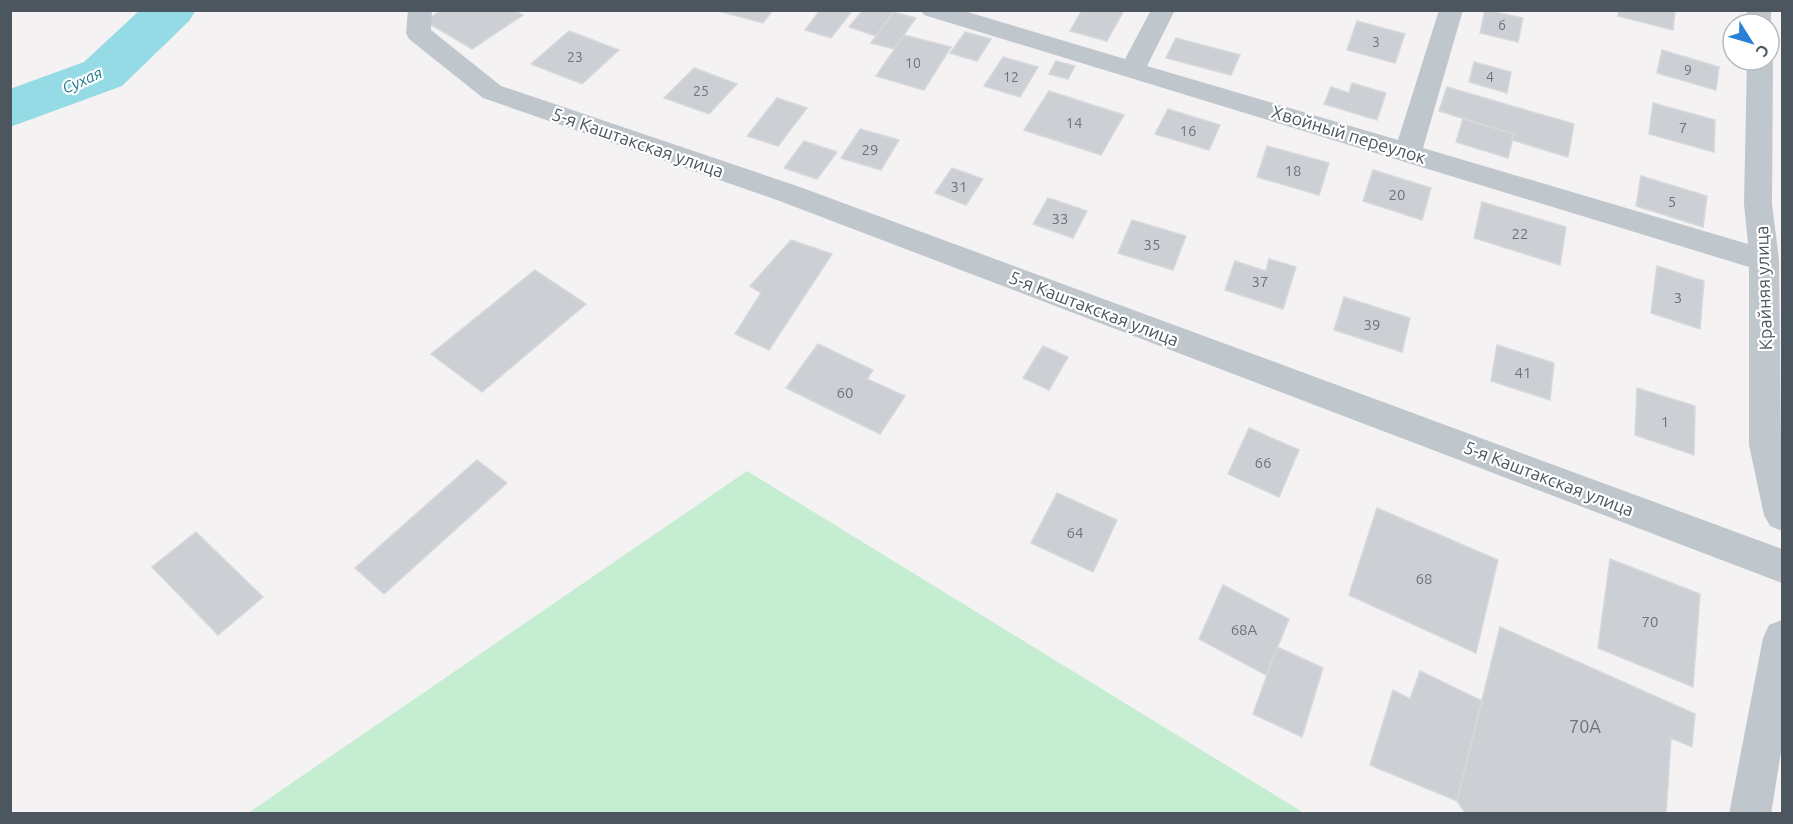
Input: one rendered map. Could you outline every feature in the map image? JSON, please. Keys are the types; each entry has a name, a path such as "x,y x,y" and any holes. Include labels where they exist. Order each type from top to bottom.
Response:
{"street":[{"name":"Хвойный переулок","path":"933,10 1764,260"},
{"path":"1133,69 1163,10"},
{"path":"1408,152 1451,10"},
{"name":"5-я Каштакская улица","path":"419,22 492,92 787,193 1782,566"},
{"name":"Крайняя улица","path":"1763,72 1772,109 1770,209 1764,260 1766,445 1782,515"},
{"path":"1750,813 1782,638"}],"green space":[{"path":"747,471 1304,813 248,813"}],"building":[{"path":"442,10 514,10 523,15 472,49 425,21"},
{"path":"724,10 773,10 763,23 722,12"},
{"path":"820,10 852,11 831,38 805,30"},
{"path":"863,10 895,10 876,36 849,27"},
{"path":"1082,10 1124,10 1107,41 1070,31"},
{"path":"1485,10 1523,18 1518,42 1480,33"},
{"path":"1619,10 1675,10 1673,30 1618,16"},
{"path":"893,12 916,18 894,49 871,43"},
{"path":"1357,21 1405,34 1395,63 1347,50"},
{"path":"569,31 619,50 582,84 531,64"},
{"path":"965,32 991,39 977,61 950,53"},
{"path":"904,35 951,47 924,90 876,76"},
{"path":"1176,38 1240,55 1231,75 1166,58"},
{"path":"1662,50 1719,67 1716,90 1657,73"},
{"path":"1003,57 1038,67 1020,97 984,86"},
{"path":"1056,61 1075,66 1068,79 1049,74"},
{"path":"1474,62 1511,72 1507,93 1469,82"},
{"path":"694,68 737,84 709,114 664,98"},
{"path":"1352,83 1386,93 1377,120 1324,104 1331,87 1349,93"},
{"path":"1447,87 1574,124 1568,157 1512,140 1514,134 1439,111"},
{"path":"1049,91 1124,115 1101,155 1024,130"},
{"path":"777,98 807,108 778,146 747,136"},
{"path":"1653,103 1715,120 1714,152 1649,134"},
{"path":"1168,109 1220,125 1209,150 1155,134"},
{"path":"1463,119 1514,134 1508,158 1456,142"},
{"path":"860,129 899,140 881,170 841,158"},
{"path":"804,141 837,152 817,179 784,168"},
{"path":"1267,146 1329,163 1319,195 1257,177"},
{"path":"952,168 983,179 966,205 935,193"},
{"path":"1373,170 1431,188 1422,220 1363,201"},
{"path":"1641,176 1707,196 1703,227 1636,206"},
{"path":"1048,198 1087,211 1073,238 1033,224"},
{"path":"1482,202 1566,227 1560,265 1474,238"},
{"path":"1132,220 1186,236 1173,270 1118,253"},
{"path":"791,240 832,254 769,350 735,334 761,293 750,286"},
{"path":"1269,259 1296,267 1283,309 1225,290 1235,261 1266,271"},
{"path":"1657,266 1704,281 1700,329 1651,313"},
{"path":"535,270 586,304 482,392 431,354"},
{"path":"1344,297 1410,318 1402,352 1334,330"},
{"path":"818,344 873,370 867,379 905,396 880,434 786,388"},
{"path":"1497,345 1554,363 1550,400 1491,381"},
{"path":"1043,346 1068,357 1049,390 1023,378"},
{"path":"1637,388 1695,406 1694,455 1635,435"},
{"path":"1249,428 1299,450 1279,497 1228,474"},
{"path":"477,460 507,483 384,594 355,568"},
{"path":"1057,493 1117,520 1093,572 1031,543"},
{"path":"1377,508 1498,560 1476,653 1349,595"},
{"path":"196,532 263,597 218,635 152,567"},
{"path":"1610,559 1700,594 1693,687 1598,648"},
{"path":"1223,585 1289,619 1266,675 1199,639"},
{"path":"1500,627 1695,714 1692,747 1671,738 1666,814 1466,814 1457,801"},
{"path":"1277,647 1323,668 1302,737 1253,714"},
{"path":"1420,671 1482,701 1457,801 1370,765 1393,690 1410,699"}],"waterway":[{"name":"Сухая","path":"10,109 103,74 171,10"}]}
